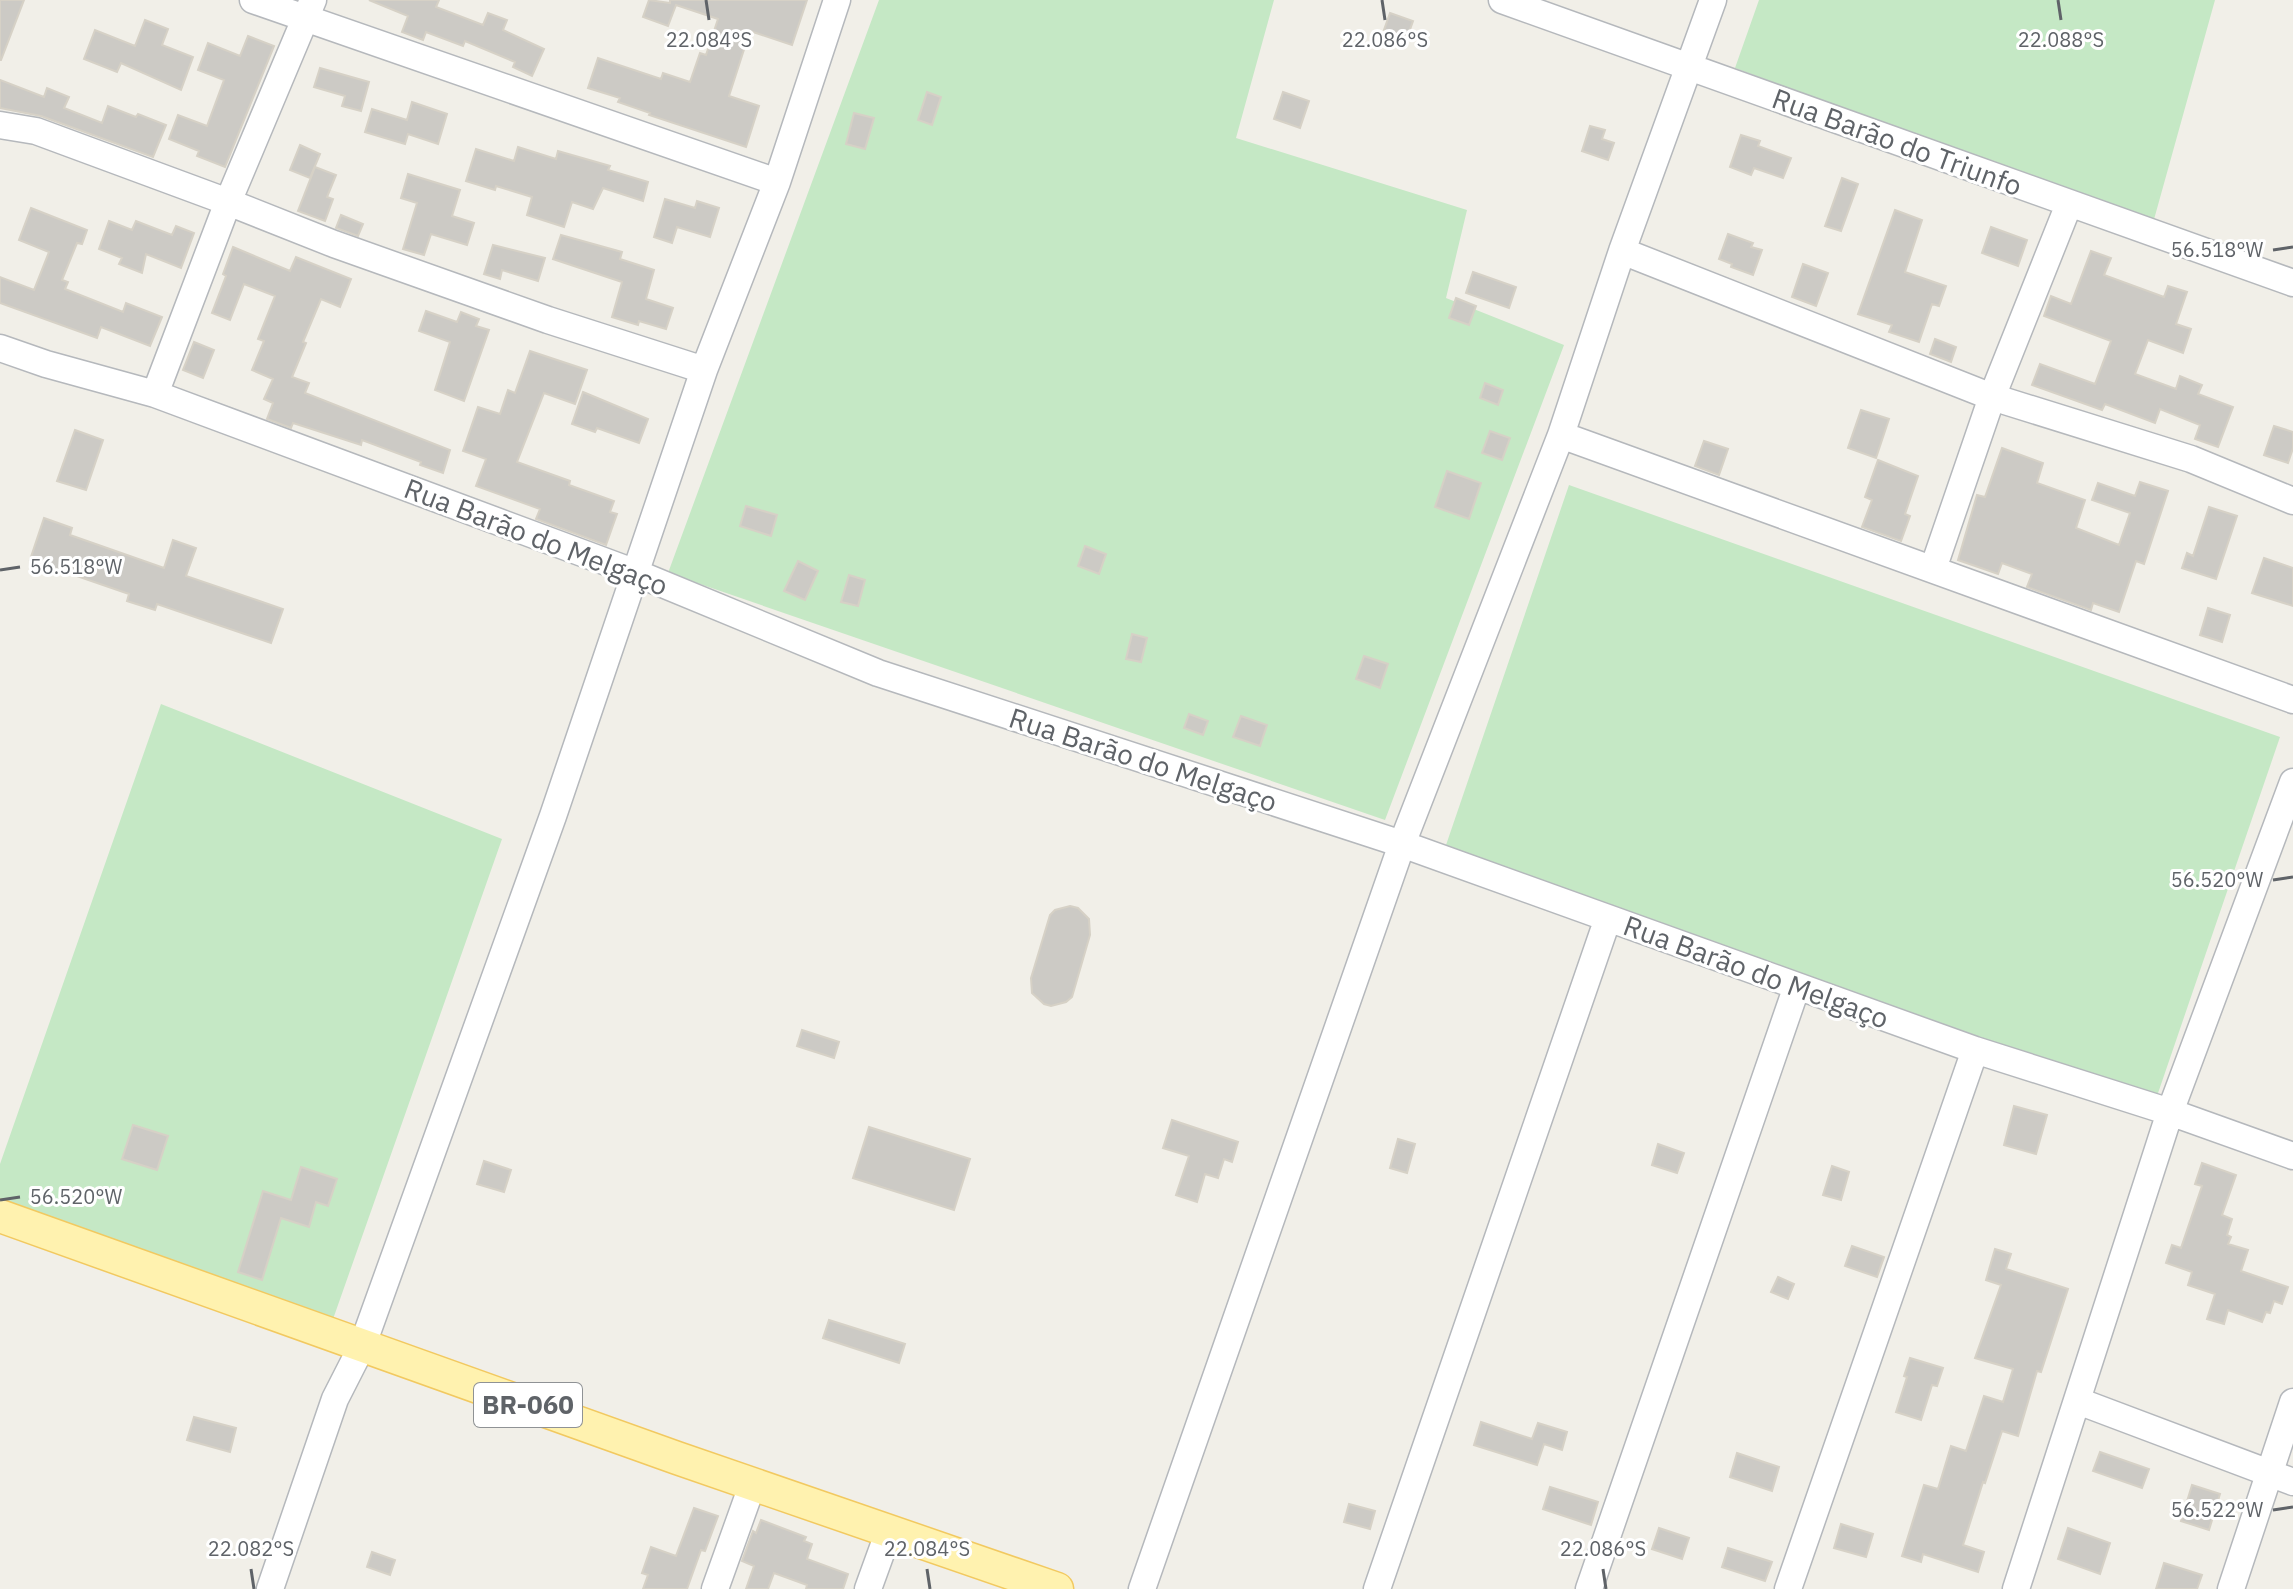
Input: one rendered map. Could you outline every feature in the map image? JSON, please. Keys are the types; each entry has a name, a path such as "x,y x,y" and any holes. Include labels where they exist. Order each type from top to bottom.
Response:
{"main road":[{"name":"BR-060","path":"0,1216 1039,1586"}],"street":[{"path":"253,0 310,9 777,182"},
{"path":"270,1589 335,1399 363,1344 553,816 704,370 777,182 837,0"},
{"name":"Rua Barão do Triunfo","path":"1502,0 2293,283"},
{"path":"1142,1589 1402,844 1561,435 1622,251 1713,0"},
{"path":"155,394 228,202 310,9"},
{"path":"0,125 36,131 363,255 548,320 704,370"},
{"path":"1933,569 1992,397 2069,204"},
{"path":"1622,251 1992,397 2191,459 2293,501"},
{"name":"Rua Barão do Melgaço","path":"0,348 155,394 636,573 878,673 1402,844 1975,1050 2170,1112 2293,1156"},
{"path":"1561,435 2293,700"},
{"path":"2016,1589 2170,1112 2293,782"},
{"path":"1377,1589 1608,918"},
{"path":"1589,1589 1797,986"},
{"path":"1788,1589 1975,1050"},
{"path":"2078,1401 2281,1478"},
{"path":"2231,1589 2281,1478 2293,1402"},
{"path":"715,1589 753,1483"},
{"path":"868,1589 889,1531"}],"green space":[{"path":"879,0 1274,0 1236,138 1467,210 1446,298 1564,345 1385,820 668,573"},
{"path":"1759,0 2215,0 2153,223 1735,68"},
{"path":"1569,485 2280,737 2156,1099 1445,848"},
{"path":"161,704 502,839 332,1322 0,1202 0,1164"}],"building":[{"path":"0,0 24,0 1,60 0,60"},
{"path":"369,0 439,0 436,7 483,25 488,13 507,20 503,30 544,49 532,76 513,67 515,62 465,41 463,46 426,32 423,40 402,32 408,16"},
{"path":"649,0 670,3 670,0 807,0 792,45 750,31 729,96 759,106 746,147 649,115 618,102 620,98 588,88 598,58 661,79 663,73 690,82 700,53 706,55 718,19 676,5 668,26 643,17"},
{"path":"1390,13 1413,21 1407,38 1384,30"},
{"path":"145,20 168,29 162,45 193,57 181,90 121,63 117,72 84,59 95,30 135,46"},
{"path":"248,36 274,46 225,167 197,156 199,151 169,139 178,115 207,126 224,80 198,70 208,43 240,56"},
{"path":"320,68 369,82 361,111 342,106 345,96 314,87"},
{"path":"0,80 44,97 47,88 69,97 64,108 102,123 108,106 166,125 153,157 41,116 0,108"},
{"path":"927,92 941,97 932,125 918,120"},
{"path":"1283,92 1309,101 1300,128 1274,119"},
{"path":"412,102 447,114 438,144 408,134 405,144 365,132 372,109 407,120"},
{"path":"854,113 874,118 865,149 846,144"},
{"path":"1590,126 1605,130 1602,139 1614,143 1608,160 1582,151"},
{"path":"1741,135 1760,141 1758,146 1791,158 1783,178 1754,168 1751,175 1730,167"},
{"path":"300,145 320,154 310,178 290,170"},
{"path":"518,147 556,159 558,151 610,166 608,170 648,182 643,201 603,188 593,209 572,202 564,227 527,215 532,197 466,181 476,149 514,161"},
{"path":"315,167 336,175 327,197 333,199 325,221 298,211"},
{"path":"408,174 460,190 452,216 474,223 467,245 431,234 424,255 403,249 417,203 401,198"},
{"path":"1842,178 1858,184 1841,231 1825,226"},
{"path":"665,199 695,208 697,201 719,208 710,237 677,227 672,243 654,237"},
{"path":"31,208 87,230 82,244 77,243 62,280 68,282 65,289 123,312 126,303 162,317 150,346 101,327 97,338 0,303 0,277 34,290 49,252 19,240"},
{"path":"1895,210 1922,220 1905,272 1946,286 1939,306 1932,304 1919,342 1889,332 1892,325 1858,314"},
{"path":"341,215 363,224 358,236 336,228"},
{"path":"109,221 132,230 136,221 172,235 176,226 194,233 181,268 146,254 142,273 119,264 122,258 99,249"},
{"path":"1991,227 2027,240 2018,266 1982,253"},
{"path":"1728,234 1753,243 1751,247 1762,250 1753,275 1719,259"},
{"path":"561,235 622,252 620,259 654,270 646,299 673,308 666,329 612,317 622,282 553,259"},
{"path":"493,245 545,258 538,281 502,270 500,279 484,274"},
{"path":"233,247 290,271 296,257 351,279 340,307 321,299 292,377 309,383 305,393 450,450 443,473 362,440 361,445 293,423 291,428 267,419 273,403 264,399 273,379 252,370 264,341 258,339 275,296 244,284 230,320 212,313"},
{"path":"2091,251 2111,258 2104,275 2164,297 2168,286 2187,292 2176,324 2191,329 2183,353 2148,340 2135,374 2176,389 2180,376 2202,385 2198,394 2233,407 2218,447 2195,439 2200,425 2160,409 2155,423 2105,404 2102,410 2032,385 2040,364 2095,384 2111,341 2044,316 2051,296 2071,304"},
{"path":"1803,264 1828,273 1816,306 1792,297"},
{"path":"1473,272 1516,287 1509,308 1466,293"},
{"path":"1456,298 1476,306 1469,325 1449,318"},
{"path":"426,311 457,322 461,312 479,319 476,326 489,330 464,401 435,390 450,342 419,331"},
{"path":"1935,339 1956,347 1951,362 1930,354"},
{"path":"194,342 214,350 203,378 183,370"},
{"path":"530,351 587,370 575,404 544,393 517,462 614,501 610,512 617,514 606,545 536,519 540,509 476,486 486,459 463,451 478,407 500,414 508,390 515,393"},
{"path":"1485,383 1503,390 1498,405 1480,398"},
{"path":"583,392 648,419 639,443 597,428 595,432 572,424"},
{"path":"1861,410 1889,419 1876,458 1848,448"},
{"path":"2274,426 2293,432 2293,448 2288,463 2264,455"},
{"path":"75,430 103,440 86,490 57,481"},
{"path":"1490,431 1510,438 1502,460 1482,453"},
{"path":"1704,441 1728,449 1719,475 1695,466"},
{"path":"2002,448 2043,463 2037,483 2085,500 2076,528 2119,545 2130,513 2092,500 2098,483 2135,496 2140,482 2168,491 2144,564 2136,561 2119,612 2093,603 2091,610 2027,587 2032,574 2002,563 1998,574 1958,560 1977,495 1985,497"},
{"path":"1878,460 1918,476 1905,514 1910,516 1901,541 1862,527 1872,500 1865,497"},
{"path":"1447,471 1481,483 1469,519 1435,507"},
{"path":"746,506 777,515 771,536 740,526"},
{"path":"2209,507 2237,516 2216,579 2182,568 2187,553 2193,556"},
{"path":"44,518 72,528 70,535 164,568 173,540 196,548 186,576 283,609 271,643 157,604 155,610 127,601 129,594 30,560"},
{"path":"1085,546 1106,554 1099,574 1078,566"},
{"path":"2264,558 2293,568 2293,606 2252,593"},
{"path":"798,561 818,571 805,600 784,591"},
{"path":"849,575 865,580 858,606 841,602"},
{"path":"2208,608 2230,615 2222,642 2200,635"},
{"path":"1132,634 1147,638 1141,662 1126,659"},
{"path":"1364,656 1388,664 1380,688 1356,679"},
{"path":"1189,714 1208,721 1203,735 1184,728"},
{"path":"1241,716 1267,725 1260,746 1233,737"},
{"path":"1070,906 1078,908 1089,919 1090,935 1072,997 1051,1006 1032,993 1031,978 1050,915 1055,910"},
{"path":"802,1030 839,1042 834,1058 797,1046"},
{"path":"2014,1106 2047,1115 2036,1154 2004,1145"},
{"path":"1172,1120 1238,1142 1232,1162 1224,1159 1218,1178 1205,1174 1197,1202 1176,1195 1189,1156 1163,1148"},
{"path":"133,1125 168,1136 157,1170 122,1159"},
{"path":"869,1127 970,1159 954,1210 853,1178"},
{"path":"1398,1139 1415,1144 1407,1173 1390,1168"},
{"path":"1658,1144 1684,1153 1677,1173 1652,1165"},
{"path":"484,1161 511,1170 504,1192 477,1184"},
{"path":"2202,1163 2236,1175 2222,1215 2232,1219 2227,1235 2231,1237 2228,1244 2248,1250 2241,1271 2288,1287 2282,1304 2274,1301 2270,1313 2266,1312 2262,1322 2228,1310 2224,1324 2207,1319 2215,1294 2188,1285 2192,1272 2166,1263 2172,1245 2181,1248 2202,1186 2195,1184"},
{"path":"1832,1166 1849,1172 1841,1200 1823,1195"},
{"path":"301,1167 337,1179 328,1206 316,1202 309,1227 281,1218 262,1280 238,1272 263,1191 291,1200"},
{"path":"1852,1246 1884,1257 1877,1277 1845,1266"},
{"path":"1995,1249 2011,1254 2006,1269 2068,1289 2041,1372 2037,1371 2018,1436 2002,1431 1983,1482 1963,1545 1984,1552 1978,1572 1923,1554 1921,1562 1902,1556 1924,1485 1938,1489 1951,1446 1966,1451 1984,1396 2003,1402 2013,1369 1975,1358 2001,1285 1986,1280"},
{"path":"1778,1277 1794,1284 1788,1299 1771,1292"},
{"path":"829,1320 905,1344 899,1363 823,1338"},
{"path":"1910,1358 1943,1368 1937,1386 1932,1385 1921,1420 1896,1412"},
{"path":"194,1417 236,1428 230,1452 187,1440"},
{"path":"1481,1422 1532,1439 1538,1423 1567,1432 1562,1450 1544,1444 1537,1465 1474,1445"},
{"path":"2100,1452 2149,1469 2142,1488 2093,1471"},
{"path":"1737,1453 1779,1467 1772,1491 1730,1477"},
{"path":"2192,1485 2220,1494 2209,1530 2181,1521"},
{"path":"1550,1487 1598,1502 1591,1525 1543,1509"},
{"path":"1349,1504 1375,1511 1370,1529 1344,1522"},
{"path":"694,1508 718,1516 687,1589 643,1589 648,1575 642,1573 651,1547 676,1556"},
{"path":"761,1520 806,1537 804,1541 812,1544 807,1559 848,1574 843,1589 806,1589 807,1585 774,1573 768,1589 746,1589 754,1566 742,1561 753,1531 756,1533"},
{"path":"1841,1524 1873,1534 1866,1557 1834,1548"},
{"path":"1659,1528 1689,1538 1682,1559 1652,1549"},
{"path":"2068,1528 2110,1543 2100,1574 2058,1559"},
{"path":"1728,1548 1772,1562 1765,1581 1722,1567"},
{"path":"372,1552 395,1560 390,1575 367,1567"},
{"path":"2164,1563 2202,1575 2197,1589 2156,1589"}]}
